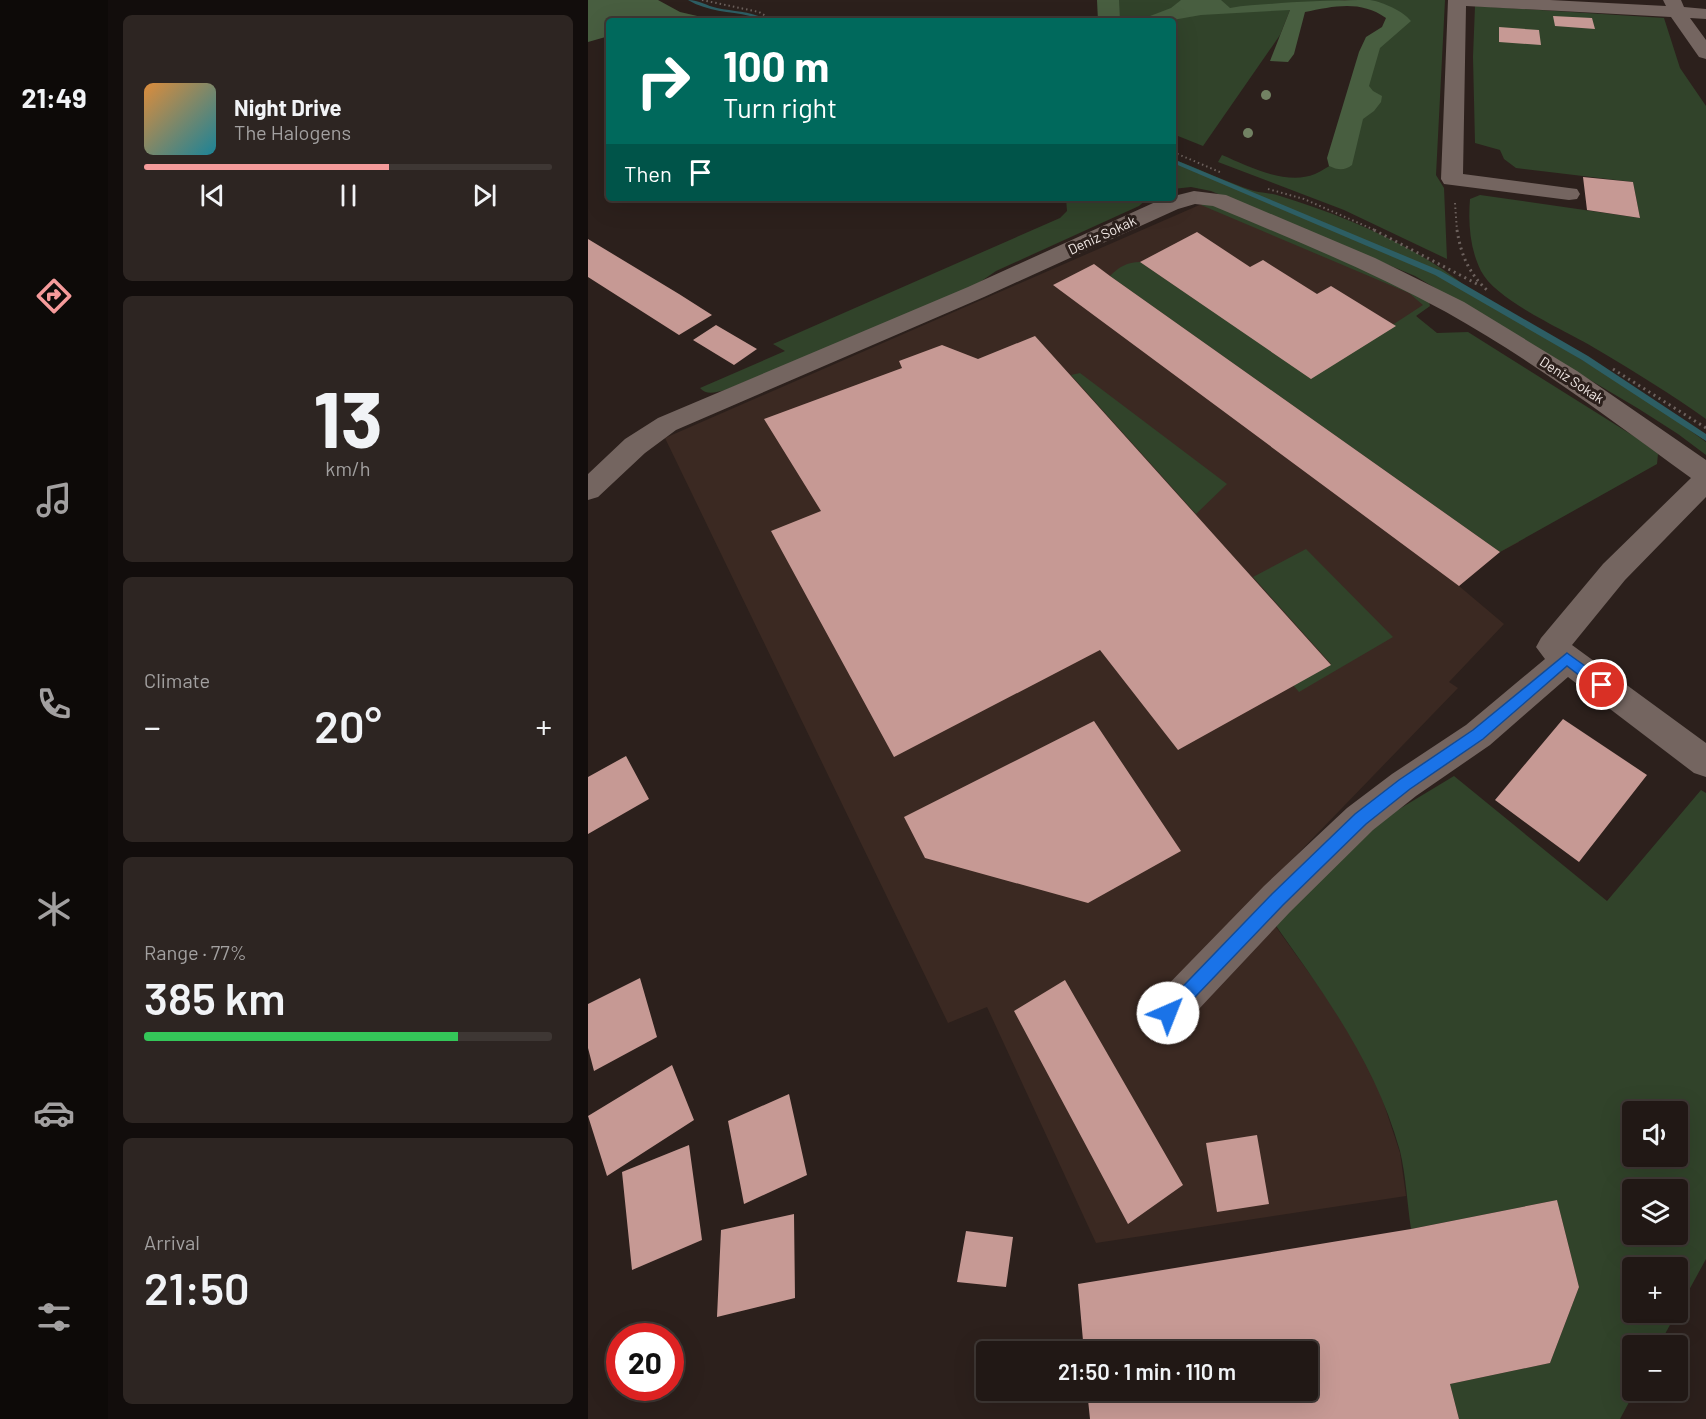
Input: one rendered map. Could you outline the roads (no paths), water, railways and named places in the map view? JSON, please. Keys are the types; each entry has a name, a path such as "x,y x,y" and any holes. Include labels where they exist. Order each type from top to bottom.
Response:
{"street":[{"path":"1569,194 1452,179 1457,0 1675,6 1706,14"},
{"path":"1675,6 1706,53"},
{"name":"Deniz Sokak","path":"588,490 635,446 666,424 976,292 1170,204 1194,197 1218,200 1420,288 1568,377 1706,474"},
{"path":"1706,480 1614,572 1552,647 1706,762"},
{"path":"1168,1013 1277,899 1360,819 1404,785 1478,735 1567,659"}],"waterway":[{"path":"691,0 713,9 760,18"},
{"path":"1176,162 1438,273 1585,358 1706,438"}]}
